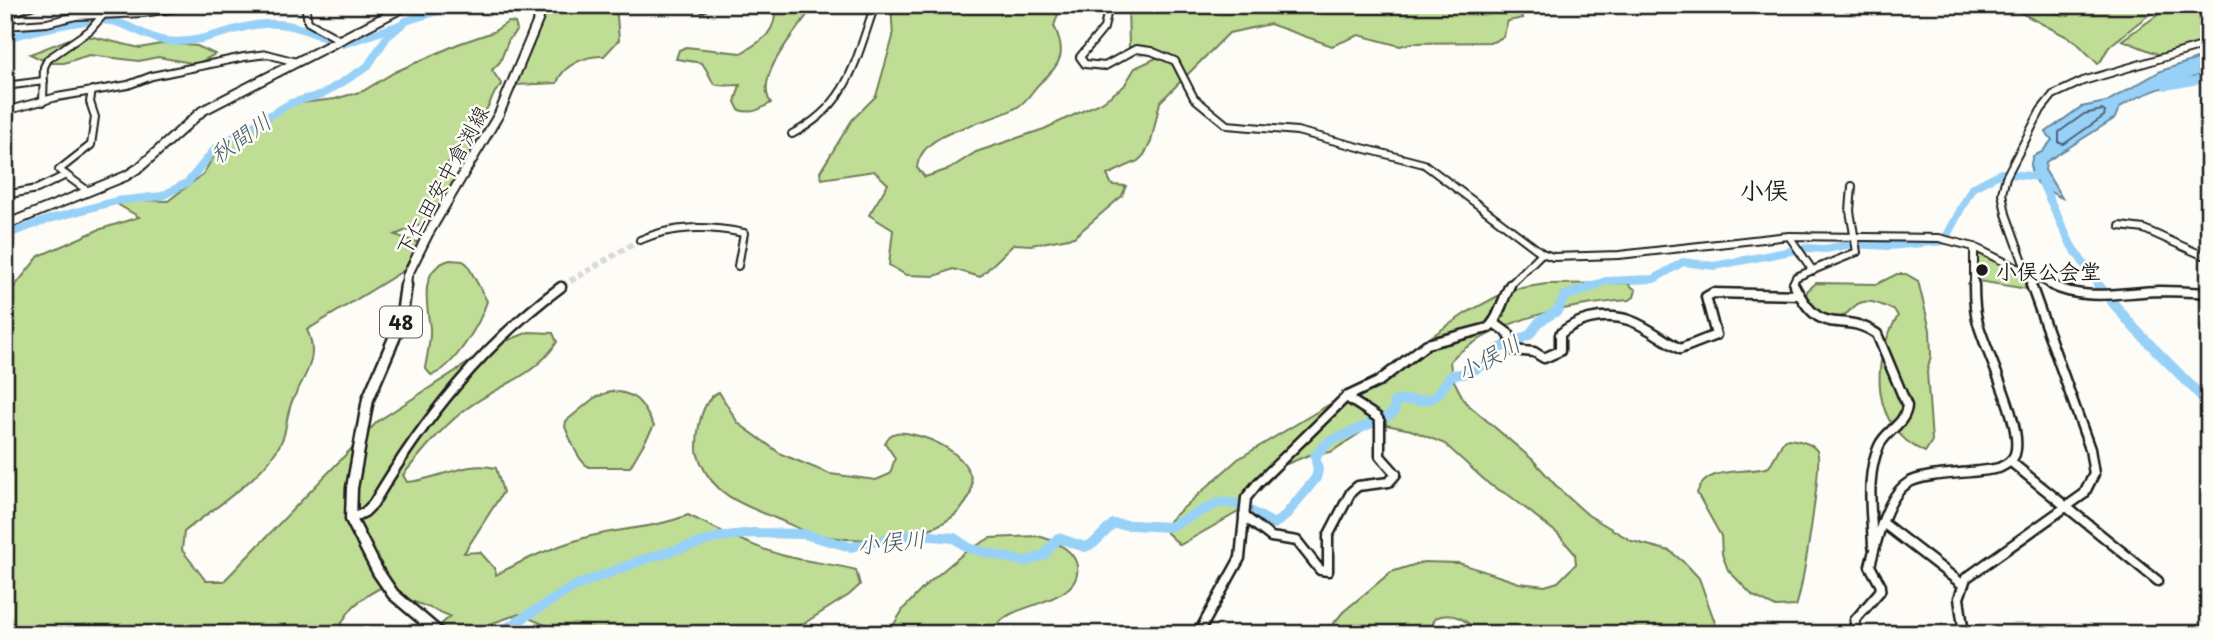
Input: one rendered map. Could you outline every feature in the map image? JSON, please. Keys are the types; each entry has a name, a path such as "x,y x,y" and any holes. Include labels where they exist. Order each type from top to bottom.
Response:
{"main road":[{"path":"5,225 140,167 202,111 408,5"},
{"name":"下仁田安中倉渕線","path":"351,519 352,488 368,400 398,333 407,276 428,234 499,114 539,18 533,5"},
{"path":"351,519 387,586 400,601 440,634"}],"street":[{"path":"5,24 12,14 34,5"},
{"path":"5,24 197,5"},
{"path":"305,5 308,22 337,42"},
{"path":"792,134 811,125 832,106 848,86 875,5"},
{"path":"1109,5 1104,28 1080,57 1085,64 1105,66 1136,49 1167,57 1181,67 1194,98 1227,125 1297,131 1424,164 1542,253 1561,258 1593,258 1789,236 1939,238 1974,247 2067,292 2100,295 2158,291 2209,293"},
{"path":"43,102 44,67 48,59 104,14"},
{"path":"1964,634 1959,607 1962,584 1982,565 2068,506 2090,485 2094,474 2092,460 2003,204 2007,175 2041,110 2060,90 2209,44"},
{"path":"5,111 92,90 128,85 152,76 267,54 296,62"},
{"path":"5,86 44,81"},
{"path":"88,191 59,170 91,145 95,117 90,102 92,90"},
{"path":"5,195 37,189 66,175"},
{"path":"1852,186 1850,211 1857,252 1855,256 1794,279 1799,295 1825,323 1868,327 1877,334 1907,406 1905,418 1883,439 1876,454 1872,487 1873,550"},
{"path":"2120,226 2144,229 2209,255"},
{"path":"640,240 679,228 744,233 738,267"},
{"path":"1789,236 1813,271"},
{"path":"1855,634 1855,621 1880,591 1881,586 1870,566 1873,550 1900,489 1908,482 1975,473 2011,462 2015,455 2012,422 1977,322 1974,247"},
{"path":"1198,634 1240,558 1248,493 1346,397 1378,382 1427,344 1488,328 1494,323 1508,286 1542,253"},
{"path":"351,519 365,512 373,503 429,416 451,389 530,309 561,287"},
{"path":"1494,323 1509,334 1513,351 1534,352 1544,358 1560,351 1560,334 1578,319 1607,314 1631,318 1680,349 1716,335 1707,308 1708,295 1723,292 1799,295"},
{"path":"1244,516 1271,537 1297,541 1320,570 1328,572 1328,536 1351,492 1358,486 1387,483 1396,474 1380,456 1380,422 1377,417 1346,397"},
{"path":"2011,462 2158,580"},
{"path":"1883,523 1962,584"}],"green space":[{"path":"557,5 616,5 619,40 604,56 583,59 570,66 557,83 516,85 542,12"},
{"path":"776,5 814,5 773,66 767,92 771,103 763,108 739,110 735,102 740,85 716,85 702,63 676,59 679,50 686,47 741,53 767,35 774,22"},
{"path":"891,5 1061,5 1054,26 1061,50 1054,69 1019,106 959,129 931,144 921,155 917,168 925,177 949,169 976,152 1044,129 1102,102 1124,86 1135,68 1165,54 1151,47 1129,47 1128,5 1512,5 1523,18 1508,21 1503,37 1493,42 1413,43 1400,46 1359,35 1332,46 1270,24 1229,33 1160,102 1151,142 1144,155 1138,161 1107,175 1112,185 1126,186 1122,196 1074,237 1031,245 1014,244 980,277 953,269 935,276 906,275 889,265 893,230 869,215 888,184 874,171 822,179 820,172 852,120 876,96 893,37"},
{"path":"2072,5 2164,5 2154,9 2111,45 2098,64 2075,41 2008,6 2024,6 2069,16"},
{"path":"2172,5 2209,5 2209,40 2160,55 2122,40"},
{"path":"508,22 515,23 517,30 509,39 500,62 492,70 502,85 495,92 475,133 478,142 469,154 447,163 448,174 456,180 431,220 395,235 420,243 406,269 307,330 312,349 309,366 291,404 284,435 277,449 255,476 184,532 182,550 206,581 224,581 378,421 496,345 529,332 553,333 557,342 548,355 525,374 462,412 438,434 403,475 407,482 462,468 496,468 503,492 464,553 480,552 495,569 496,575 529,558 575,541 663,523 688,515 773,552 856,570 860,585 849,595 787,634 567,634 519,614 460,634 431,634 450,616 380,588 354,606 344,618 337,634 5,634 5,298 39,256 98,230 139,217 117,204 138,200 168,201 203,174 218,149 292,104 335,99 363,91 395,72 458,44 493,32"},
{"path":"77,36 140,48 166,43 197,46 215,54 197,64 158,57 139,61 89,55 64,63 49,63 30,54"},
{"path":"1977,251 2020,271 2027,289 1978,281"},
{"path":"450,260 467,264 487,301 479,321 457,355 431,375 425,368 430,333 427,288 433,271"},
{"path":"1897,274 1906,274 1918,281 1930,330 1931,356 1927,372 1932,441 1925,452 1907,441 1894,427 1880,392 1883,353 1898,316 1895,311 1880,304 1862,302 1846,314 1830,320 1805,302 1807,291 1816,283 1877,284"},
{"path":"1627,283 1636,290 1634,297 1629,300 1560,309 1518,321 1477,341 1450,361 1452,377 1465,402 1533,460 1559,489 1588,515 1632,541 1670,551 1687,565 1699,578 1719,634 1479,634 1470,624 1448,615 1435,618 1429,634 1325,634 1343,612 1391,572 1423,562 1459,563 1519,583 1545,586 1558,582 1576,564 1575,554 1558,534 1510,496 1490,485 1445,444 1411,430 1381,424 1372,425 1331,452 1309,455 1284,465 1240,511 1180,545 1164,530 1170,520 1238,459 1397,364 1410,351 1466,313 1509,290 1546,284"},
{"path":"611,391 634,397 654,426 630,467 589,467 575,449 565,427 566,421 594,398"},
{"path":"719,392 738,423 781,454 830,474 876,480 890,474 895,458 885,443 892,434 906,433 934,441 946,447 964,464 972,485 969,497 961,509 934,527 881,539 823,536 752,509 714,484 698,454 701,416 708,402"},
{"path":"1788,439 1815,448 1818,460 1817,478 1799,597 1796,606 1776,607 1753,596 1728,570 1722,554 1721,536 1697,493 1702,484 1718,474 1769,467 1783,442"},
{"path":"1037,536 1060,545 1070,552 1076,562 1077,574 1066,590 1011,614 980,634 888,634 904,608 964,553 990,538"}],"water":[{"path":"2209,55 2209,73 2136,98 2119,109 2115,118 2046,162 2045,170 2062,198 2037,183 2031,171 2031,164 2033,156 2042,152 2052,140 2046,132 2081,107 2106,102 2161,71"}],"waterway":[{"name":"秋間川","path":"5,235 50,219 116,201 162,196 188,182 215,149 235,136 291,103 323,94 367,67 387,37 406,21 457,5"},
{"path":"5,38 100,20 118,23 166,41 189,41 244,27 280,24 301,28 343,44 397,26"},
{"path":"2166,86 2209,78"},
{"name":"小俣川","path":"1592,286 1606,281 1654,279 1683,262 1714,266 1807,248 1826,249 1851,244 1889,246 1944,241 1972,188 2001,173 2040,177"},
{"path":"2041,181 2071,245 2099,286"},
{"name":"小俣川","path":"502,631 575,586 645,559 720,537 752,533 804,534 851,547 899,536 921,535 954,538 969,548 1024,562 1044,555 1058,538 1085,547 1094,543 1113,524 1169,527 1220,502 1237,504 1274,524 1284,517 1316,478 1318,470 1315,456 1328,442 1386,417 1395,411 1394,402 1434,397 1452,375 1469,373 1489,361 1498,349 1529,335 1540,321 1557,311 1565,296 1596,285"},
{"path":"2098,285 2135,329 2209,404"}],"tunnel":[{"path":"562,286 640,240"},
{"path":"561,287 565,285"}],"place":[{"name":"小俣公会堂","path":"1982,270"}],"district":[{"name":"小俣","path":"1764,189"}]}
